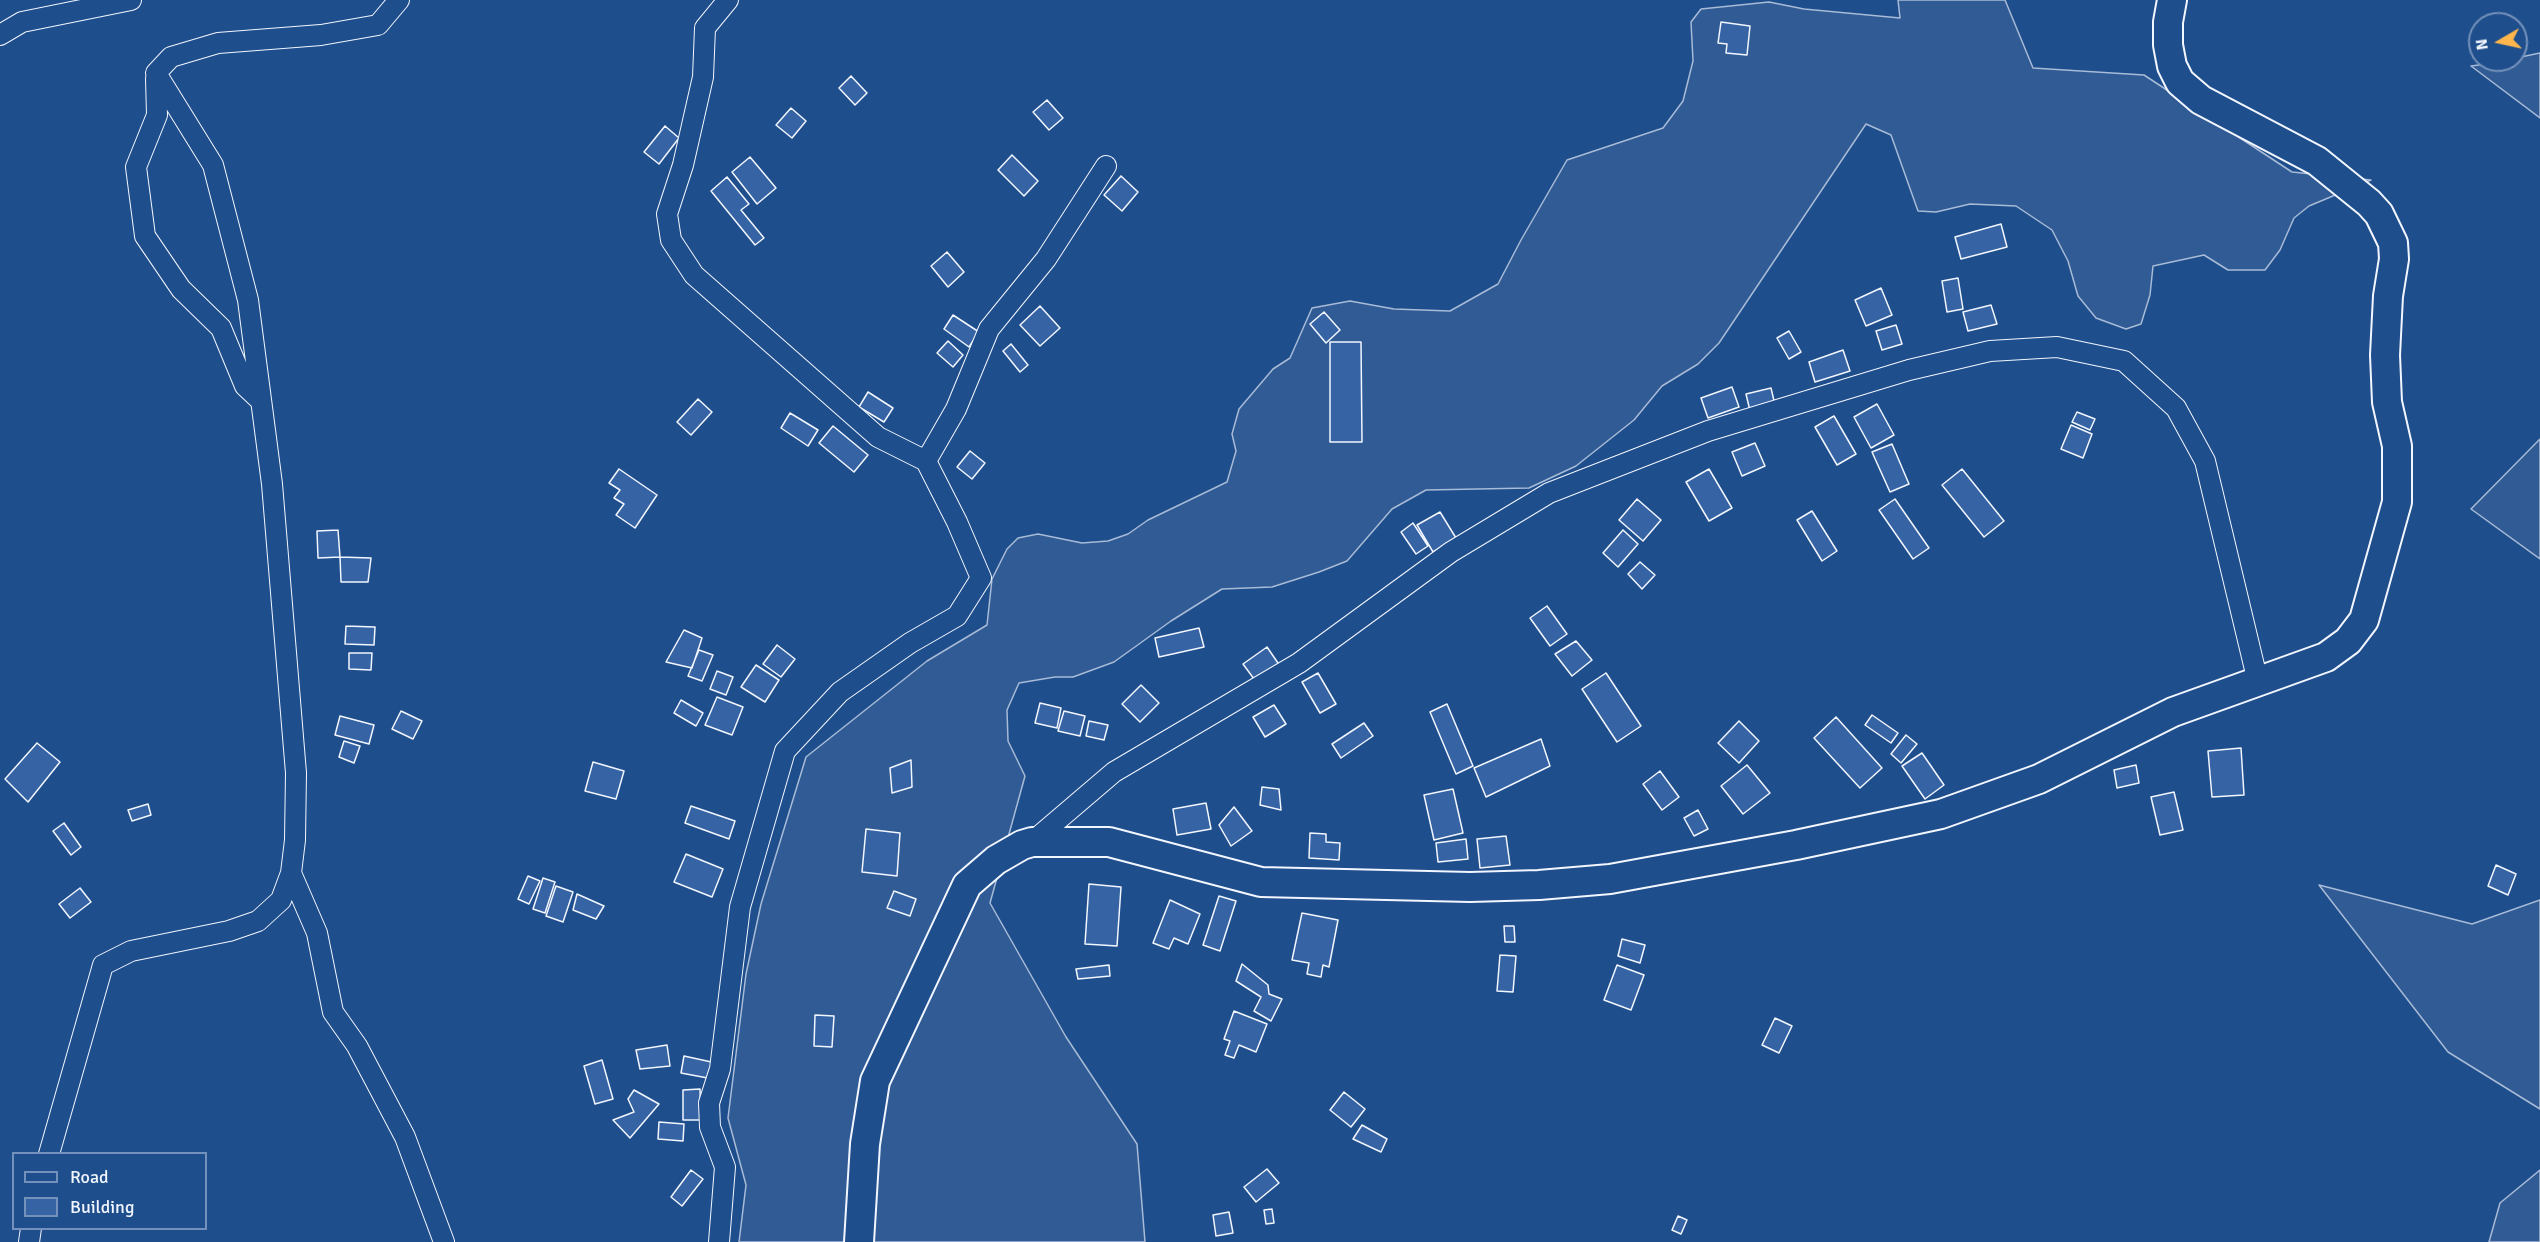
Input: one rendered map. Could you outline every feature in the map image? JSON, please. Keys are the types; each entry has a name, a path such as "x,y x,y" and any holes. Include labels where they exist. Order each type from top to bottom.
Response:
{"main road":[{"path":"859,1242 865,1144 875,1081 967,885 996,860 1032,842 1109,842 1261,882 1470,887 1539,885 1610,879 1796,845 1941,814 2039,779 2173,712 2326,657 2349,641 2364,620 2397,502 2397,447 2387,402 2385,355 2388,296 2394,259 2393,243 2379,214 2369,203 2317,161 2201,100 2180,82 2172,66 2168,45 2168,22 2172,0"}],"street":[{"path":"0,35 22,22 131,0"},
{"path":"261,400 245,386 221,328 181,289 145,236 136,167 157,115 156,73 171,57 218,43 321,35 378,25 399,0"},
{"path":"719,1242 725,1167 710,1128 709,1103 720,1069 740,907 786,751 840,692 910,643 957,616 981,578 957,522 926,461 878,437 694,275 671,240 666,214 683,165 703,77 705,28 728,0"},
{"path":"50,1152 103,965 131,951 229,931 258,921 281,900 291,873 295,840 296,773 272,484 248,300 213,165 156,73"},
{"path":"926,461 956,410 989,329 1046,259 1106,166"},
{"path":"1032,842 1114,772 1299,663 1451,552 1549,493 1708,431 1909,370 1990,351 2057,347 2124,361 2176,408 2205,461 2258,682"},
{"path":"291,873 317,933 333,1012 357,1046 405,1137 444,1242"}],"shaded area":[{"path":"1898,0 2005,0 2033,68 2144,75 2292,172 2371,180 2309,206 2294,218 2280,250 2265,270 2228,270 2204,255 2153,266 2150,295 2141,324 2126,329 2096,318 2078,296 2068,261 2052,230 2016,206 1970,204 1936,212 1918,211 1891,135 1866,124 1719,343 1698,364 1662,386 1634,420 1576,466 1529,488 1426,490 1392,509 1347,561 1272,587 1222,589 1171,621 1114,662 1073,677 1055,677 1019,683 1007,710 1008,741 1025,776 990,903 1066,1037 1137,1144 1145,1242 739,1242 746,1185 728,1118 746,974 761,904 806,757 927,661 987,625 992,579 1007,549 1018,538 1038,534 1082,543 1108,541 1128,534 1148,520 1227,482 1236,451 1232,434 1239,409 1273,369 1290,358 1312,308 1350,301 1394,309 1450,311 1498,284 1567,160 1663,128 1683,101 1693,61 1691,22 1701,9 1769,2 1804,9 1900,18"},
{"path":"2540,53 2540,118 2479,72 2528,72 2528,56"},
{"path":"2540,439 2540,559 2471,509"},
{"path":"2319,885 2472,924 2540,900 2540,1109 2448,1052"},
{"path":"2540,1170 2540,1242 2489,1242 2500,1203"}],"building":[{"path":"1721,22 1750,26 1747,55 1726,53 1727,44 1718,43"},
{"path":"851,76 867,93 855,105 839,88"},
{"path":"1047,100 1063,118 1049,130 1033,112"},
{"path":"791,108 806,121 792,138 776,125"},
{"path":"665,126 679,138 659,164 644,152"},
{"path":"1012,155 1038,181 1024,196 998,170"},
{"path":"750,157 776,188 757,204 732,172"},
{"path":"1121,176 1138,192 1122,211 1104,195"},
{"path":"727,177 749,204 741,210 764,238 755,245 711,191"},
{"path":"2001,224 2007,247 1961,259 1955,237"},
{"path":"947,252 964,272 948,287 931,266"},
{"path":"1958,278 1963,309 1947,312 1942,281"},
{"path":"1881,288 1892,315 1866,326 1855,300"},
{"path":"1991,305 1997,324 1968,331 1963,312"},
{"path":"1040,306 1060,328 1040,346 1020,325"},
{"path":"1324,312 1340,330 1326,343 1310,324"},
{"path":"953,315 979,332 969,347 944,329"},
{"path":"1896,325 1902,344 1882,350 1876,331"},
{"path":"1789,331 1801,352 1789,359 1777,338"},
{"path":"948,341 963,355 953,367 937,353"},
{"path":"1330,342 1361,342 1362,442 1330,442"},
{"path":"1011,344 1028,365 1020,372 1003,351"},
{"path":"1843,350 1850,371 1815,382 1809,362"},
{"path":"1732,387 1739,407 1708,418 1701,398"},
{"path":"1771,388 1775,405 1750,411 1746,394"},
{"path":"868,392 893,408 884,422 859,407"},
{"path":"698,399 712,412 691,435 677,422"},
{"path":"1877,404 1894,435 1871,448 1854,417"},
{"path":"2077,412 2095,419 2090,430 2072,422"},
{"path":"790,413 818,430 808,446 781,428"},
{"path":"1834,416 1856,454 1837,465 1815,427"},
{"path":"2071,425 2092,434 2083,458 2061,449"},
{"path":"833,426 868,455 854,472 819,443"},
{"path":"1755,443 1765,466 1742,476 1732,452"},
{"path":"1892,444 1909,484 1890,492 1872,452"},
{"path":"970,451 985,463 972,479 957,467"},
{"path":"619,469 657,495 635,528 616,515 624,504 614,498 620,490 609,483"},
{"path":"1709,469 1732,508 1709,521 1686,482"},
{"path":"1962,469 2004,521 1984,537 1942,485"},
{"path":"1637,499 1661,520 1643,541 1619,520"},
{"path":"1895,499 1929,548 1913,559 1879,510"},
{"path":"1812,511 1837,551 1822,561 1797,520"},
{"path":"1440,512 1456,538 1433,552 1417,525"},
{"path":"1413,523 1428,546 1416,554 1401,532"},
{"path":"338,530 340,557 318,558 317,531"},
{"path":"1623,530 1638,544 1618,567 1603,553"},
{"path":"340,557 371,558 368,582 341,582"},
{"path":"1640,562 1655,575 1642,589 1628,574"},
{"path":"1547,606 1567,634 1550,646 1530,618"},
{"path":"346,626 375,627 374,645 345,644"},
{"path":"1199,628 1204,647 1159,657 1155,638"},
{"path":"684,630 702,638 692,668 666,662"},
{"path":"1576,641 1592,660 1572,676 1555,654"},
{"path":"777,645 795,659 781,677 763,664"},
{"path":"1267,647 1280,666 1257,683 1243,664"},
{"path":"699,650 713,655 702,681 688,676"},
{"path":"349,653 372,653 371,670 349,669"},
{"path":"756,665 779,680 765,702 741,687"},
{"path":"717,671 733,677 726,695 710,689"},
{"path":"1318,673 1336,704 1320,713 1302,682"},
{"path":"1606,673 1641,726 1617,742 1582,689"},
{"path":"1141,685 1159,703 1140,722 1122,704"},
{"path":"717,697 743,707 732,735 705,725"},
{"path":"681,700 703,713 696,726 674,713"},
{"path":"1040,703 1061,708 1057,728 1035,723"},
{"path":"1447,704 1473,766 1456,774 1430,712"},
{"path":"1274,705 1286,724 1265,737 1253,717"},
{"path":"401,711 422,721 413,739 392,729"},
{"path":"1064,711 1085,716 1080,736 1058,731"},
{"path":"1872,715 1898,733 1891,743 1865,725"},
{"path":"340,716 374,725 369,744 335,735"},
{"path":"1836,717 1882,768 1860,788 1814,738"},
{"path":"1089,721 1108,725 1104,740 1086,736"},
{"path":"1739,721 1759,741 1739,763 1718,743"},
{"path":"1364,723 1373,736 1341,758 1332,744"},
{"path":"1906,735 1917,744 1901,763 1891,754"},
{"path":"1541,739 1550,766 1486,797 1474,768"},
{"path":"344,741 360,746 354,763 339,757"},
{"path":"37,743 60,762 28,802 5,779"},
{"path":"2241,748 2244,795 2212,797 2208,751"},
{"path":"1922,753 1944,785 1925,799 1902,766"},
{"path":"911,760 912,787 892,793 890,768"},
{"path":"593,762 624,771 616,799 585,791"},
{"path":"1747,765 1770,793 1743,814 1721,786"},
{"path":"2136,765 2139,783 2117,788 2114,770"},
{"path":"1660,771 1679,797 1662,810 1643,784"},
{"path":"1262,787 1279,789 1281,810 1260,805"},
{"path":"1453,789 1463,833 1434,840 1424,795"},
{"path":"2174,792 2183,830 2160,835 2151,797"},
{"path":"1206,803 1211,829 1177,835 1173,809"},
{"path":"148,804 151,815 132,821 128,810"},
{"path":"691,806 735,821 729,839 685,823"},
{"path":"1234,807 1252,831 1231,846 1219,825"},
{"path":"1698,810 1708,829 1694,836 1684,818"},
{"path":"64,823 81,847 71,855 53,831"},
{"path":"866,829 900,833 897,876 862,872"},
{"path":"1310,833 1326,834 1326,842 1340,843 1339,860 1309,858"},
{"path":"1506,836 1510,865 1480,868 1477,839"},
{"path":"1466,839 1468,859 1438,862 1436,843"},
{"path":"686,854 723,869 712,897 674,882"},
{"path":"2496,865 2516,874 2508,895 2488,886"},
{"path":"528,876 540,881 529,904 518,899"},
{"path":"543,878 555,882 545,913 533,909"},
{"path":"1089,884 1121,887 1117,946 1085,944"},
{"path":"556,886 573,892 563,922 546,916"},
{"path":"80,888 91,902 70,918 59,904"},
{"path":"894,891 916,899 910,916 887,908"},
{"path":"577,894 604,906 596,919 573,910"},
{"path":"1219,896 1236,901 1220,951 1203,945"},
{"path":"1170,900 1200,914 1188,944 1174,938 1169,949 1153,943"},
{"path":"1302,913 1338,920 1329,967 1323,965 1321,977 1307,974 1309,963 1292,960"},
{"path":"1504,926 1514,926 1515,942 1505,942"},
{"path":"1622,939 1645,945 1640,963 1618,956"},
{"path":"1500,955 1516,956 1513,992 1497,991"},
{"path":"1242,964 1268,985 1269,994 1282,999 1271,1021 1254,1011 1261,997 1236,981"},
{"path":"1109,965 1110,976 1078,979 1076,969"},
{"path":"1617,965 1644,975 1631,1010 1604,1000"},
{"path":"1234,1011 1267,1024 1256,1052 1239,1045 1234,1058 1225,1055 1230,1041 1224,1039"},
{"path":"815,1015 834,1016 832,1047 814,1046"},
{"path":"1775,1018 1792,1026 1779,1053 1762,1045"},
{"path":"667,1045 670,1066 640,1069 636,1050"},
{"path":"684,1056 716,1063 713,1079 681,1073"},
{"path":"602,1060 613,1099 595,1104 584,1066"},
{"path":"700,1089 701,1120 683,1120 683,1090"},
{"path":"634,1090 659,1104 630,1138 613,1120 634,1112 628,1099"},
{"path":"1344,1092 1365,1109 1351,1127 1330,1110"},
{"path":"659,1122 684,1124 683,1141 658,1139"},
{"path":"1362,1125 1387,1139 1381,1152 1353,1139"},
{"path":"1267,1169 1279,1183 1256,1202 1244,1187"},
{"path":"691,1170 703,1179 682,1206 671,1197"},
{"path":"1272,1209 1274,1223 1266,1224 1264,1210"},
{"path":"1229,1212 1233,1233 1216,1236 1213,1215"},
{"path":"1678,1216 1687,1220 1681,1234 1672,1230"}]}
